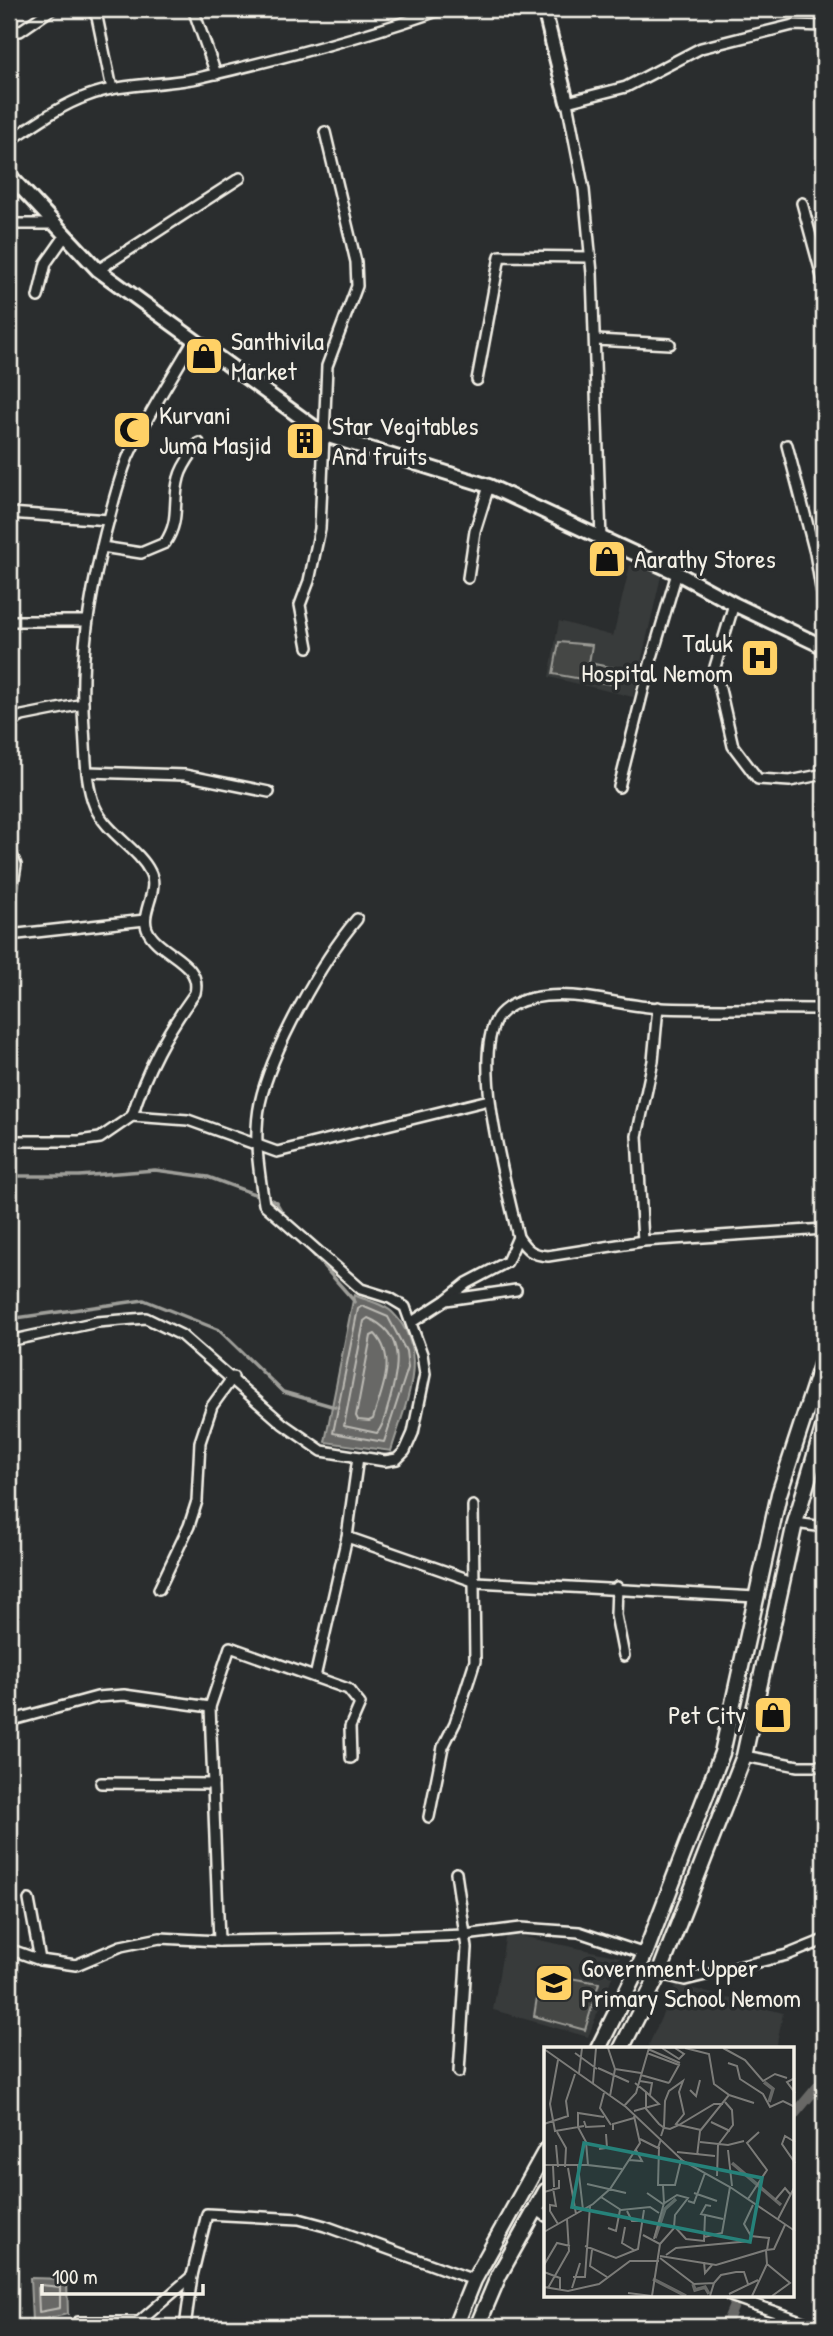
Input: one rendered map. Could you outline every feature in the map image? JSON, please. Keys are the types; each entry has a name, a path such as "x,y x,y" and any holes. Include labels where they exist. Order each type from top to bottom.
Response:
{"main road":[{"path":"599,2047 645,1954 722,1753 779,1494 824,1356"},
{"path":"622,2047 659,1974 744,1756 795,1523 824,1425"},
{"path":"455,2327 474,2280 544,2154"},
{"path":"478,2323 499,2275 541,2213"}],"street":[{"path":"9,31 20,30 52,9"},
{"path":"91,9 97,17 112,89"},
{"path":"193,9 216,74"},
{"path":"9,141 62,107 88,95 216,74 398,25 443,9"},
{"path":"544,9 567,102 584,190 596,340 601,540"},
{"path":"567,102 626,87 701,48 793,25 824,26"},
{"path":"308,647 300,605 320,529 327,366 357,286 356,262 325,132"},
{"path":"9,176 98,271 325,435 489,486 677,573 824,647"},
{"path":"98,271 240,178"},
{"path":"802,203 824,284"},
{"path":"9,224 54,224"},
{"path":"38,297 46,262 65,236"},
{"path":"477,380 500,256 590,257"},
{"path":"596,340 670,344"},
{"path":"9,1141 79,1141 100,1138 132,1116 157,1048 195,993 197,984 193,972 148,931 145,920 153,885 149,871 107,827 94,807 87,772 83,704 86,621 102,547 127,460 193,341"},
{"path":"102,547 142,553 165,544 177,517 177,481 199,443"},
{"path":"786,445 815,553 824,607"},
{"path":"468,578 475,531 489,486"},
{"path":"9,513 109,520"},
{"path":"619,787 648,671 677,573"},
{"path":"734,604 715,667 733,746 758,779 790,781 824,774"},
{"path":"9,621 86,621"},
{"path":"9,723 22,716 83,704"},
{"path":"87,772 185,775 269,792"},
{"path":"9,848 16,865 9,909"},
{"path":"9,1341 97,1322 146,1318 181,1335 201,1355 233,1377 283,1424 322,1451 385,1461 397,1458 405,1451 413,1433 425,1374 412,1322 405,1307 390,1297 361,1289 264,1204 256,1146 260,1104 273,1062 333,947 357,919"},
{"path":"9,935 145,920"},
{"path":"824,1009 658,1007 565,997 534,998 507,1008 498,1017 491,1036 489,1100 518,1237 526,1249 535,1255 548,1256 643,1241 824,1229"},
{"path":"643,1241 637,1136 653,1061 658,1007"},
{"path":"132,1116 188,1120 277,1152 489,1100"},
{"path":"412,1322 467,1283 508,1262 518,1237"},
{"path":"446,1300 516,1290"},
{"path":"159,1589 189,1526 197,1501 200,1442 212,1406 233,1377"},
{"path":"315,1677 347,1537 358,1457"},
{"path":"429,1817 443,1747 455,1723 475,1661 473,1506"},
{"path":"795,1523 824,1527"},
{"path":"347,1537 476,1582 542,1587 617,1587 756,1597"},
{"path":"617,1587 616,1615 624,1656"},
{"path":"219,1941 210,1707 230,1647 348,1689 360,1704 349,1727 351,1758"},
{"path":"9,1721 97,1697 124,1695 210,1707"},
{"path":"744,1756 798,1766 824,1766"},
{"path":"101,1783 213,1784"},
{"path":"456,1873 466,1935 459,2071"},
{"path":"29,1900 40,1960"},
{"path":"9,1949 40,1960 76,1965 121,1946 160,1938 219,1941 466,1935 521,1928 555,1928 579,1932 645,1954"},
{"path":"659,1974 685,1980 787,1955 824,1940"},
{"path":"186,2327 192,2276 207,2214 299,2219 325,2225 474,2280"},
{"path":"73,2327 78,2322 139,2322 192,2276"},
{"path":"736,2298 818,2327"},
{"path":"478,2323 496,2327"}],"shaded area":[{"path":"630,565 662,572 633,697 549,677 559,621 613,636"},
{"path":"559,642 592,645 589,663 620,669 616,685 553,674"},
{"name":"Government Upper Primary School Nemom","path":"506,1933 620,1957 588,2037 493,2010"},
{"path":"541,1973 599,1983 585,2030 534,2016"},
{"path":"676,1984 783,2013 776,2047 648,2047"}],"water":[{"path":"354,1295 393,1313 405,1328 411,1345 412,1380 391,1451 325,1442"},
{"path":"30,2278 67,2279 68,2314 32,2322"}],"waterway":[{"path":"9,1176 79,1176 155,1170 208,1177 276,1202 286,1219"},
{"path":"305,1245 355,1302"},
{"path":"9,1319 144,1300 219,1330 283,1392 335,1407"},
{"path":"794,2115 824,2079"},
{"path":"725,2327 737,2298"}],"place":[{"name":"Santhivila Market","path":"204,356"},
{"name":"Kurvani Juma Masjid","path":"132,430"},
{"name":"Star Vegitables And fruits","path":"305,441"},
{"name":"Aarathy Stores","path":"607,559"},
{"name":"Taluk Hospital Nemom","path":"760,658"},
{"name":"Pet City","path":"773,1715"},
{"name":"Government Upper Primary School Nemom","path":"554,1983"}]}
